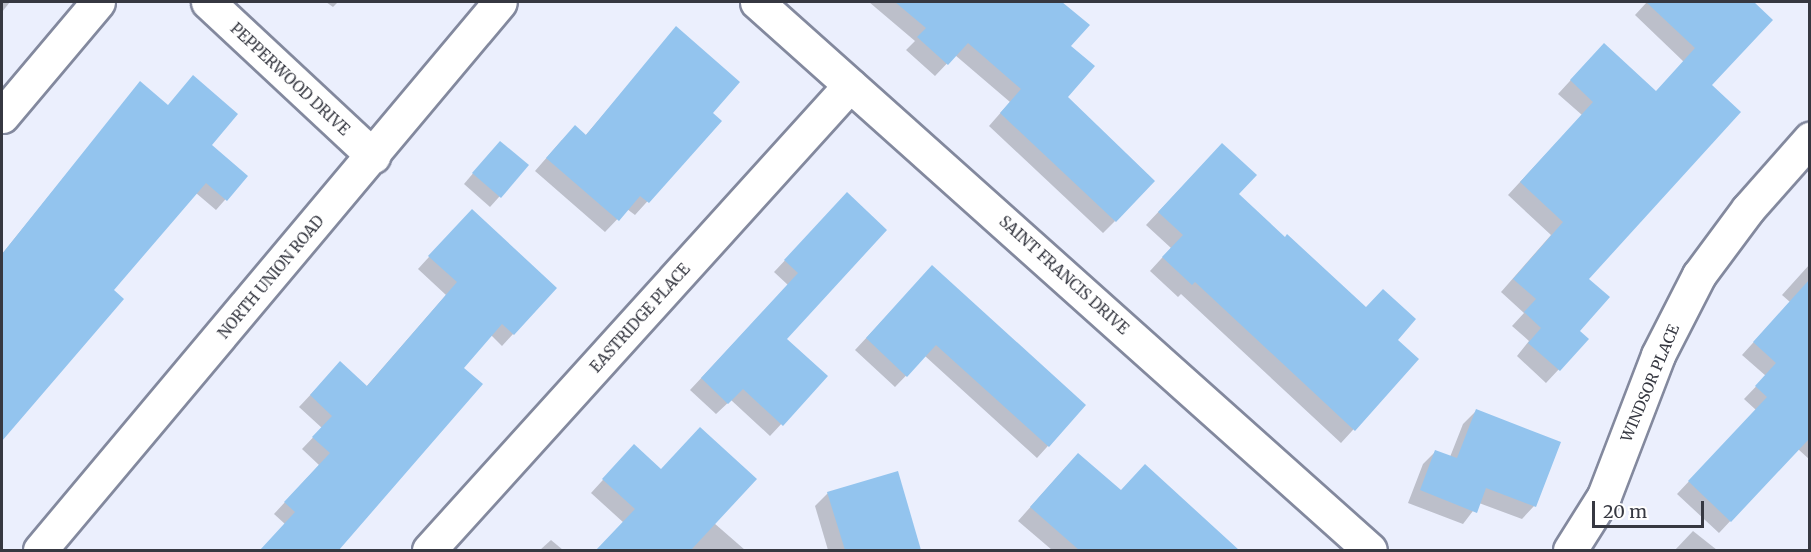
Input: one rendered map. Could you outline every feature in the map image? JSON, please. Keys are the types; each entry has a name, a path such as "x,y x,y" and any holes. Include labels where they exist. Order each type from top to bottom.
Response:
{"street":[{"path":"2,116 98,2"},
{"name":"PEPPERWOOD DRIVE","path":"208,2 373,156"},
{"name":"NORTH UNION ROAD","path":"40,550 500,2"},
{"name":"SAINT FRANCIS DRIVE","path":"757,2 1370,550"},
{"name":"EASTRIDGE PLACE","path":"429,550 850,85"},
{"name":"WINDSOR PLACE","path":"1570,550 1604,496 1658,355 1699,275 1748,209 1809,138"}],"building":[{"path":"895,2 1062,2 1090,25 1071,46 1095,66 1068,97 1155,181 1116,222 1000,113 1021,89 968,43 948,65 917,37 926,28"},
{"path":"1646,2 1754,2 1773,20 1712,85 1741,112 1589,279 1610,297 1580,331 1589,339 1560,371 1528,343 1541,328 1524,312 1536,299 1513,279 1563,222 1520,182 1593,102 1570,80 1604,43 1656,91 1695,48"},
{"path":"676,26 740,82 713,113 722,121 649,203 640,196 619,221 546,158 575,125 586,135"},
{"path":"193,75 238,114 212,145 248,176 227,201 206,183 114,290 124,299 2,441 2,254 140,81 168,105"},
{"path":"500,141 529,165 501,198 472,173"},
{"path":"1222,143 1257,175 1239,194 1285,237 1287,234 1366,307 1383,289 1416,319 1398,340 1419,359 1355,431 1195,282 1192,285 1162,257 1183,235 1158,212"},
{"path":"847,192 887,230 787,339 828,376 783,426 743,389 728,404 701,378 798,273 784,260"},
{"path":"472,209 557,288 514,335 502,324 464,368 483,384 339,550 260,550 295,512 284,502 330,453 312,437 332,416 310,395 340,361 367,386 457,282 428,256"},
{"path":"932,265 1086,405 1049,447 936,345 907,377 866,338"},
{"path":"1809,280 1809,439 1731,522 1688,481 1767,397 1755,386 1776,363 1753,342"},
{"path":"1476,409 1561,442 1536,507 1486,488 1477,513 1420,490 1435,450 1457,458"},
{"path":"700,427 757,479 691,550 596,550 635,509 602,479 634,444 661,469"},
{"path":"1078,453 1121,490 1145,464 1239,550 1079,550 1030,507"},
{"path":"898,471 921,550 845,550 827,492"}]}
